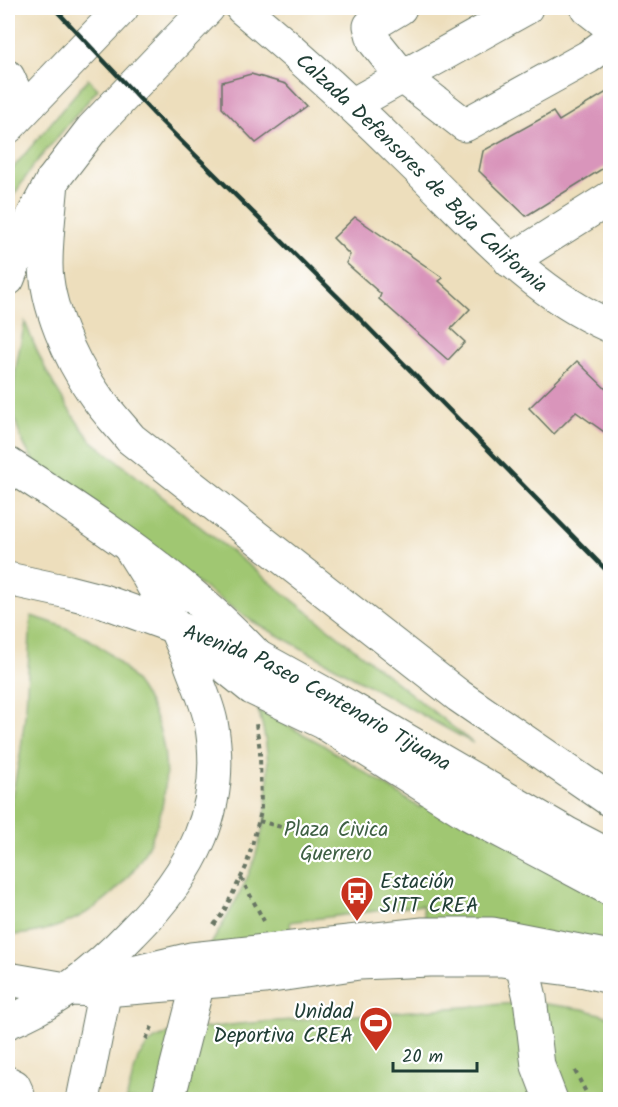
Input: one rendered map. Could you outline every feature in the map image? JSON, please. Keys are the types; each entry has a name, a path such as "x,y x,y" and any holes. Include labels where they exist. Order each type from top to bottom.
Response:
{"main road":[{"path":"15,118 122,8"},
{"path":"8,279 33,216 52,181 92,129 208,8"},
{"name":"Calzada Defensores de Baja California","path":"242,8 309,64 510,261 554,296 590,318 610,326"},
{"path":"399,8 370,26 374,40 402,76 465,125 588,57 610,41"},
{"path":"352,105 526,8"},
{"path":"587,8 610,26"},
{"path":"8,77 15,118"},
{"path":"52,181 46,266 56,316 80,370 93,392 131,439 459,696 610,800"},
{"path":"510,261 610,198"},
{"path":"8,464 129,546 225,622 258,657"},
{"path":"8,1022 42,1005 90,973 150,916 170,891 201,838 209,814 214,791 214,754 210,721 200,687 156,586 129,546"},
{"name":"Avenida Paseo Centenario Tijuana","path":"8,579 94,599 227,648 258,657 610,856"},
{"path":"175,627 252,688 323,722 469,814 610,889"},
{"path":"66,989 191,959 423,934 492,934 610,957"},
{"path":"8,979 66,989 105,990 266,977 359,963 430,960 501,960 585,971 610,977"},
{"path":"522,963 530,998 538,1066 551,1100"},
{"path":"168,1100 198,983"},
{"path":"83,1100 105,990"},
{"path":"8,1083 14,1086 18,1095 17,1100"}],"path":[{"path":"259,821 296,831"},
{"path":"241,878 266,926"}],"green space":[{"path":"88,79 98,89 33,166 8,204 8,174"},
{"path":"25,322 54,384 92,441 473,743 252,621 51,482 23,444 14,407 16,368"},
{"path":"31,616 82,635 104,650 125,669 152,710 164,753 164,797 151,839 128,876 96,907 55,927 8,935 8,816 20,756 26,707"},
{"name":"Plaza Civica Guerrero","path":"258,710 320,743 420,808 426,798 610,899 610,946 425,923 422,905 290,922 292,940 210,946 242,889 258,847 263,824 267,801 267,755"},
{"name":"Unidad Deportiva CREA","path":"531,1002 583,1009 610,1017 610,1099 126,1100 138,1058 155,1039 173,1032 239,1024"}],"building":[{"path":"251,74 286,84 307,106 256,143 222,108 222,82"},
{"path":"610,90 610,164 526,216 479,171 483,151 553,112 559,121"},
{"path":"355,217 443,278 439,281 470,309 451,329 465,342 448,360 379,299 381,294 346,263 350,255 333,238"},
{"path":"577,361 610,393 610,436 576,412 554,434 529,408"}],"railway":[{"path":"54,8 154,114 360,319 610,574"}],"place":[{"name":"Estación SITT CREA","path":"357,922"},
{"name":"Unidad Deportiva CREA","path":"376,1052"}]}
